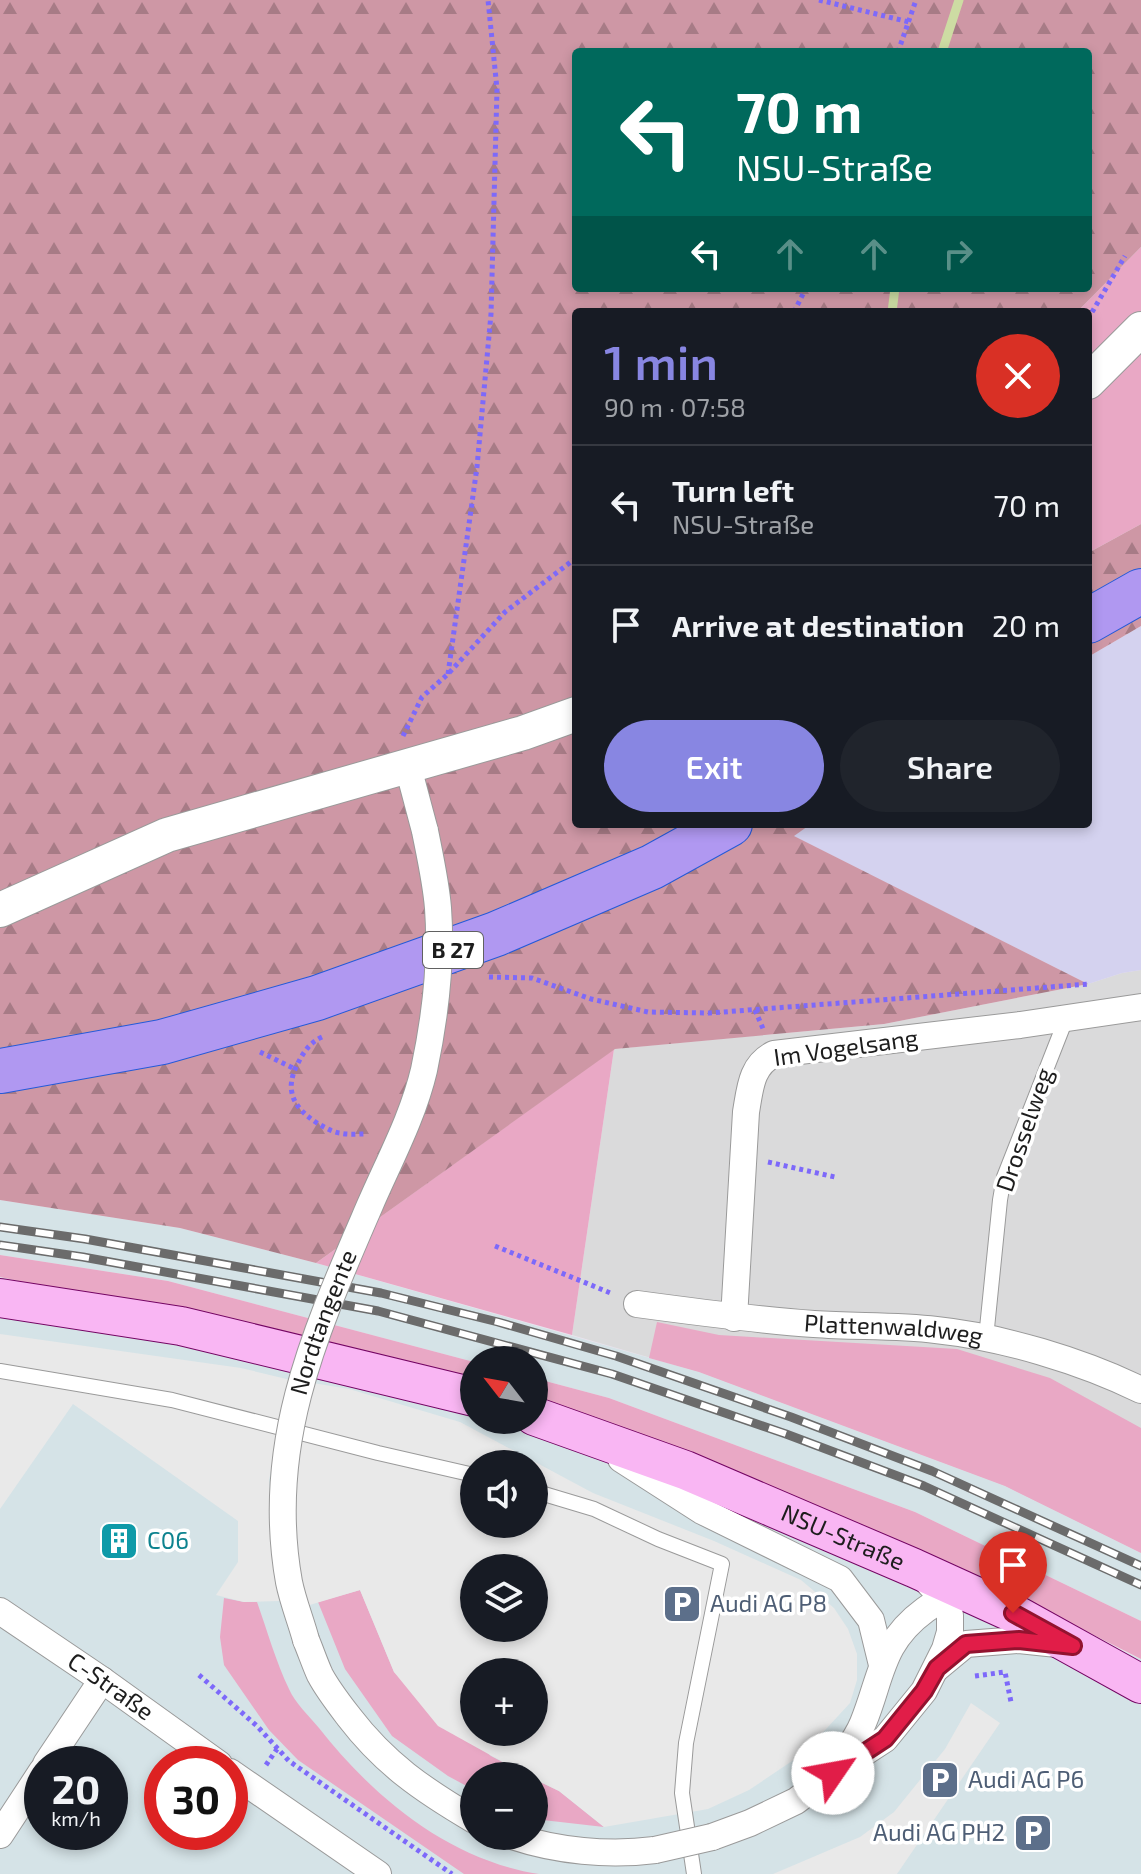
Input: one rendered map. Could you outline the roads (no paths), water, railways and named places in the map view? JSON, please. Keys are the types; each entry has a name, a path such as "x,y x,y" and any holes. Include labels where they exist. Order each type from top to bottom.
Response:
{"highway":[{"path":"1092,619 1141,591"},
{"name":"B 27","path":"0,1071 162,1042 317,998 496,934 652,867 723,828"}],"main road":[{"path":"0,1298 181,1326 460,1394"},
{"name":"NSU-Straße","path":"548,1421 685,1470 980,1597 1141,1684"}],"street":[{"path":"1092,378 1141,329"},
{"path":"0,910 167,835 404,754 523,733 572,715"},
{"name":"Nordtangente","path":"404,754 425,831 438,907 439,971 423,1072 405,1125 338,1278 308,1358 287,1440 282,1477 283,1529 289,1584 306,1640 321,1676 341,1708 367,1742 394,1767 432,1796 460,1812"},
{"name":"Im Vogelsang","path":"734,1318 746,1112 752,1081 764,1059 774,1054 1141,1007"},
{"name":"Plattenwaldweg","path":"637,1304 734,1318 935,1330 986,1338 1073,1362 1141,1390"},
{"path":"581,1433 702,1511 840,1579 871,1620 882,1665"},
{"path":"548,1845 600,1852 655,1850 712,1837 796,1801 885,1739 924,1691 937,1668 950,1632 950,1615 943,1598 914,1568"},
{"path":"833,1773 863,1725 882,1665 895,1640 911,1620 943,1598 980,1597"},
{"name":"C-Straße","path":"0,1611 194,1746"},
{"path":"937,1668 966,1644 1019,1640 1073,1646"},
{"path":"58,1746 102,1680"},
{"path":"248,1784 378,1874"},
{"path":"0,1835 24,1798"}],"lane":[{"name":"Drosselweg","path":"986,1338 1004,1177 1066,1019"},
{"path":"0,1371 172,1400 460,1472"},
{"path":"548,1495 594,1509 722,1564 686,1743 682,1793 694,1874"}],"waterway":[{"path":"943,48 959,0"},
{"path":"892,308 894,292"}],"railway":[{"path":"0,1227 85,1239 381,1293 616,1356 791,1417 932,1471 1141,1566"},
{"path":"0,1245 83,1257 378,1311 612,1374 924,1486 1141,1585"}],"place":[{"name":"C06","path":"119,1541"},
{"name":"Audi AG P8","path":"682,1604"},
{"name":"Audi AG P6","path":"940,1780"},
{"name":"Audi AG PH2","path":"1033,1833"}]}
